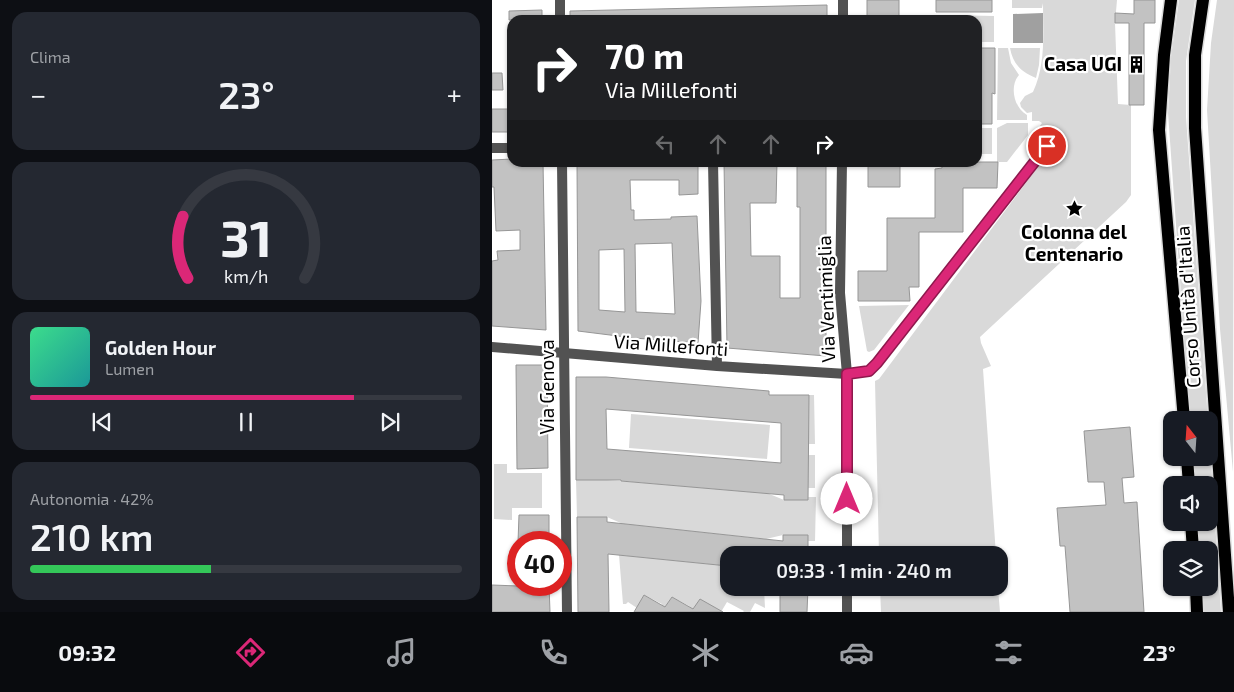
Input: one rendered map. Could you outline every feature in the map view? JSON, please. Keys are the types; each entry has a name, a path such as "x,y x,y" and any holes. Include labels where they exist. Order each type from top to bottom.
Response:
{"main road":[{"name":"Corso Unità d'Italia","path":"1171,0 1164,56 1159,130 1183,411"},
{"name":"Corso Unità d'Italia","path":"1203,0 1195,55 1195,128 1229,612"},
{"path":"1197,596 1198,612"}],"street":[{"path":"560,0 560,15"},
{"path":"843,0 843,15"},
{"name":"Via Millefonti","path":"492,347 717,366 847,374 869,371 1047,146"},
{"path":"492,148 507,148"},
{"name":"Via Genova","path":"562,167 566,612"},
{"path":"713,167 717,366"},
{"name":"Via Ventimiglia","path":"842,167 840,293 847,374 847,546"},
{"path":"847,596 847,612"}],"shaded area":[{"path":"1012,0 1117,0 1115,23 1118,104 1131,105 1131,195 1126,202 980,337 991,366 983,369 995,546 879,546 875,381 879,379 1052,148 1036,132 1042,123 1032,121 1032,112 1027,113 1020,103 1025,96 1033,92 1040,71 1043,49 1043,3 1042,8 1012,8"},
{"path":"1179,0 1195,0 1186,61 1186,117 1207,411 1189,411 1168,113 1171,57"},
{"path":"1217,0 1234,0 1233,472 1220,329 1207,110 1211,43"},
{"path":"1043,13 1043,43 1013,43 1013,14"},
{"path":"982,16 994,16 994,42 982,42"},
{"path":"998,48 1008,48 1011,63 1019,75 1014,85 1014,96 1019,107 1027,115 1027,120 997,120"},
{"path":"1010,48 1040,48 1036,78 1018,67 1013,59"},
{"path":"1007,123 1028,123 1028,135 1007,162 997,162 997,128"},
{"path":"982,128 992,128 992,154 982,154"},
{"path":"909,305 874,350 867,351 859,306"},
{"path":"808,395 814,395 815,444 808,444"},
{"path":"631,414 770,425 767,459 629,448"},
{"path":"808,455 815,455 815,488 808,488"},
{"path":"494,464 507,464 507,473 542,473 542,508 512,508 512,520 494,519"},
{"path":"1193,466 1211,466 1212,476 1193,476"},
{"path":"576,480 607,480 767,493 784,500 808,500 808,497 816,497 815,541 808,541 807,535 783,535 766,539 623,524 607,517 577,517"},
{"path":"1198,531 1216,531 1216,541 1198,541"},
{"path":"619,555 720,565 720,596 764,596 765,608 755,603 750,612 743,612 727,602 721,612 692,611 689,606 672,597 664,609 660,607 662,604 644,595 637,608 628,602 623,604"},
{"path":"1218,567 1221,612 1203,612 1202,596 1218,596"},
{"path":"880,596 999,596 1000,612 881,612"}],"building":[{"path":"867,0 899,0 899,15 867,15"},
{"path":"936,0 992,0 992,12 936,12"},
{"name":"Casa UGI","path":"1134,0 1155,0 1155,23 1144,23 1144,105 1129,105 1129,23 1115,23 1115,13 1134,14"},
{"path":"827,5 827,15 570,15 570,11"},
{"path":"542,10 542,15 509,15 509,11"},
{"path":"982,48 995,48 995,94 992,93 992,124 982,124"},
{"path":"492,73 502,73 503,90 492,90"},
{"path":"492,109 507,109 507,132 492,132"},
{"path":"507,159 507,167 543,167 546,330 492,326 492,261 498,260 497,251 520,250 520,230 496,231 494,187 492,187 492,160"},
{"path":"982,162 998,162 997,188 963,188 963,232 919,232 919,287 909,287 910,301 858,301 858,271 887,271 887,218 935,218 935,169 982,167"},
{"path":"577,167 698,167 698,194 679,195 679,180 630,180 631,210 634,210 634,220 697,216 701,301 698,343 578,331","holes":["672,243 675,314 636,312 635,244","624,249 625,312 599,310 599,250"]},
{"path":"724,167 777,167 776,203 750,203 751,256 780,256 780,298 800,298 800,207 797,207 797,167 826,167 826,356 727,348"},
{"path":"868,167 900,167 900,187 868,187"},
{"path":"516,365 547,365 548,468 517,469"},
{"path":"576,377 606,377 769,391 769,395 809,395 808,500 784,500 784,495 621,480 576,480","holes":["606,409 781,423 781,463 607,449"]},
{"path":"1130,427 1134,477 1122,478 1124,503 1137,502 1144,612 1070,612 1065,546 1060,546 1057,508 1106,505 1104,482 1088,482 1084,431"},
{"path":"519,515 549,515 549,531 518,531"},
{"path":"577,517 607,517 607,522 783,541 783,535 808,535 808,546 720,546 720,565 608,554 609,612 578,612"},
{"path":"492,585 507,586 507,596 549,596 550,612 492,612"},
{"path":"644,595 665,607 672,597 693,609 700,599 723,612 634,612"},
{"path":"780,596 808,596 807,612 780,612"}],"place":[{"name":"Casa UGI","path":"1136,64"},
{"name":"Colonna del Centenario","path":"1074,209"}],"route":[{"path":"847,499 847,374 869,371 877,363 1047,146"}]}
